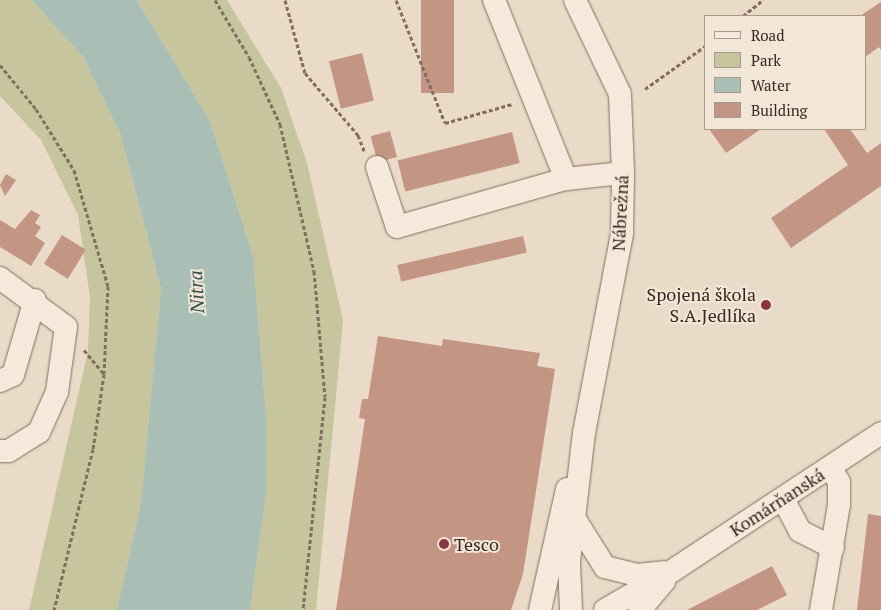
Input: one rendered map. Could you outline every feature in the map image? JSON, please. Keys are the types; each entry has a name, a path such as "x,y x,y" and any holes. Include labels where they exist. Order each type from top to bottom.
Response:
{"street":[{"path":"494,0 566,179"},
{"name":"Nábrežná","path":"571,610 568,576 584,433 622,233 623,173 620,94 575,0"},
{"path":"377,166 397,227 566,179 623,173"},
{"path":"0,278 35,300 66,327 57,392 39,432 8,451 0,451"},
{"path":"0,381 13,374 35,300"},
{"name":"Nábrežná","path":"540,610 555,528 584,433"},
{"name":"Komárňanská","path":"605,610 672,571 881,433"},
{"path":"821,610 833,548 839,482 830,467"},
{"path":"783,499 800,531 833,548"},
{"path":"574,518 605,567 637,575 672,571"},
{"name":"Komárňanská","path":"640,610 672,571"}],"path":[{"path":"215,0 249,56 280,124 314,271 325,398 303,610"},
{"path":"285,0 305,73 358,134 365,154 377,166"},
{"path":"396,0 445,123 518,102"},
{"path":"744,15 763,0"},
{"path":"645,89 704,47"}],"green space":[{"path":"0,0 32,0 83,57 120,133 161,290 141,503 117,610 29,610 88,351 90,297 78,215 41,140 0,96"},
{"path":"137,0 227,0 281,88 307,163 343,320 316,610 250,610 266,494 266,414 253,256 210,121"}],"water":[{"name":"Nitra","path":"32,0 137,0 210,121 253,256 266,415 266,494 250,610 117,610 141,503 161,289 120,133 83,57"}],"building":[{"path":"421,0 454,0 454,93 421,93"},
{"path":"881,2 881,50 879,47 866,56 866,15 862,15"},
{"path":"362,53 374,101 341,109 329,61"},
{"path":"710,130 760,130 726,153"},
{"path":"825,130 851,130 867,153 881,143 881,186 791,248 771,218 848,165"},
{"path":"390,131 397,157 378,162 371,136"},
{"path":"512,132 520,163 405,192 398,161"},
{"path":"6,174 16,180 5,196 0,185"},
{"path":"31,210 40,215 35,223 41,227 35,236 45,243 31,266 0,247 0,220 15,229"},
{"path":"62,235 86,250 68,279 44,264"},
{"path":"523,236 527,253 401,282 397,265"},
{"path":"378,336 442,346 443,339 540,353 537,366 555,369 523,574 511,610 336,610 365,419 359,418 362,399 368,399"},
{"path":"868,514 881,516 881,610 857,610"},
{"path":"772,566 787,595 757,610 687,610"}],"place":[{"name":"Spojená škola S.A.Jedlíka","path":"766,305"},
{"name":"Tesco","path":"444,544"}]}
